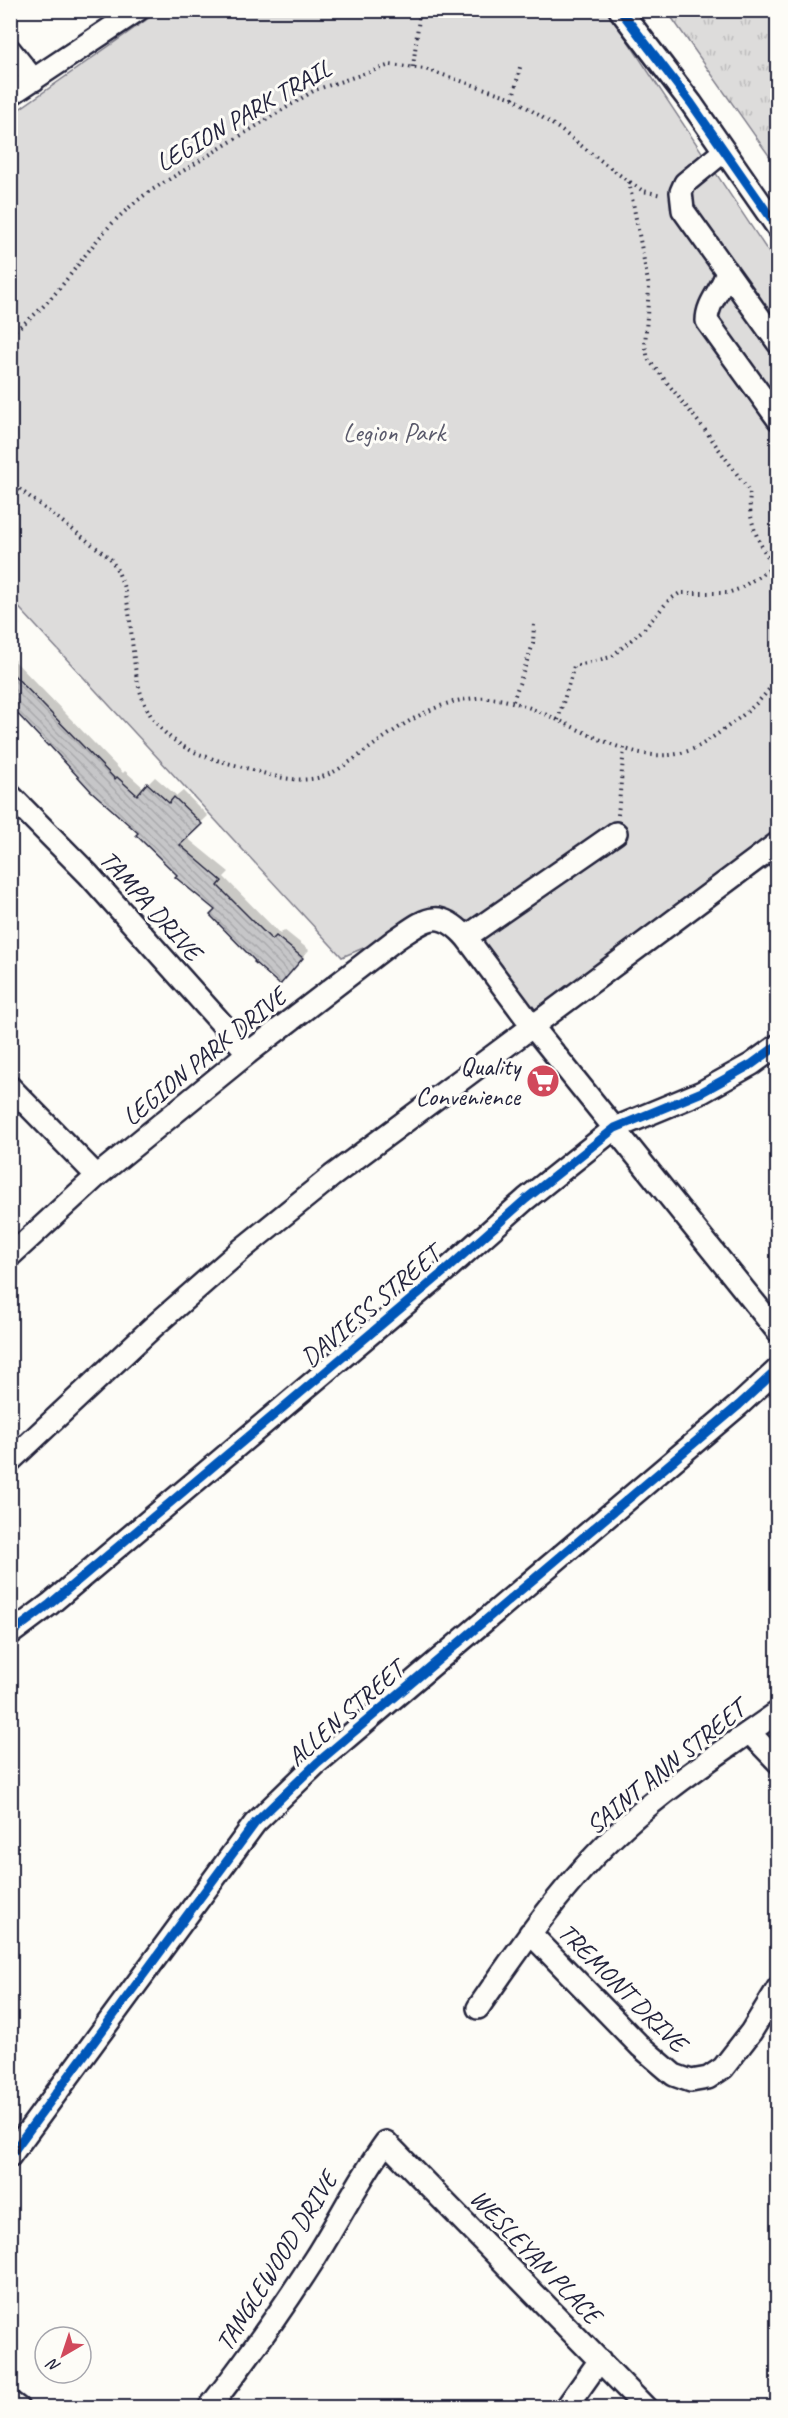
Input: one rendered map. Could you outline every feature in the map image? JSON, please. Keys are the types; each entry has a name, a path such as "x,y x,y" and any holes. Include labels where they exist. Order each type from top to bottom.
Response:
{"street":[{"path":"12,92 34,80 138,10"},
{"path":"620,10 691,103 777,228"},
{"path":"10,50 34,80"},
{"path":"724,151 686,183 680,197 682,210 777,343"},
{"path":"727,271 724,282 707,310 707,321 777,419"},
{"name":"TAMPA DRIVE","path":"10,795 88,874 248,1053"},
{"path":"616,833 466,938 777,1332"},
{"path":"10,1461 153,1327 242,1249 332,1176 777,843"},
{"name":"LEGION PARK DRIVE","path":"10,1256 97,1176 248,1053 395,940 432,919 443,919 456,927 466,938"},
{"name":"DAVIESS STREET","path":"10,1634 50,1604 446,1270 526,1199 615,1128 702,1092 752,1064 777,1046"},
{"path":"10,1087 97,1176"},
{"name":"ALLEN STREET","path":"10,2156 255,1823 317,1763 739,1405 777,1369"},
{"name":"SAINT ANN STREET","path":"478,2008 558,1896 624,1827 678,1784 777,1712"},
{"path":"749,1732 777,1762"},
{"name":"TREMONT DRIVE","path":"530,1933 640,2046 674,2075 691,2081 708,2078 723,2068 751,2032 777,1988"},
{"name":"WESLEYAN PLACE","path":"386,2142 646,2408"},
{"name":"TANGLEWOOD DRIVE","path":"209,2408 257,2347 315,2257 363,2173 386,2142"},
{"path":"566,2408 600,2360"},
{"path":"10,2402 18,2408"}],"path":[{"path":"413,67 420,10"},
{"path":"513,98 521,63"},
{"path":"629,182 649,287 645,345 648,359 705,430 750,492 748,507 752,525 776,565 777,571"},
{"path":"10,482 110,558 118,570 124,593 134,671 141,696 150,715 164,732 179,744 266,774 289,779 327,776 402,726 434,708 451,701 479,698 513,701 592,737 624,748 655,754 677,754 709,740 756,705 768,692 777,676"},
{"path":"558,720 574,666 611,657 644,629 669,600 681,593 728,593 739,589 776,565"},
{"path":"513,701 533,644 534,623"},
{"path":"616,833 624,748"}],"green space":[{"name":"Legion Park","path":"159,11 608,11 777,265 777,843 533,1027 432,919 342,957 11,599 11,115"},
{"path":"667,11 777,11 777,167"}],"building":[{"path":"10,671 115,779 117,777 137,795 147,783 169,803 174,797 202,824 180,845 222,881 218,886 272,940 276,936 303,958 280,985 254,962 210,915 215,910 175,877 177,875 136,835 138,833 91,791 10,706"}],"cycle path":[{"path":"620,10 691,103 778,228"},
{"path":"10,1634 50,1604 446,1270 526,1199 615,1128 702,1092 752,1064 778,1045"},
{"path":"10,2156 255,1823 317,1763 739,1405 778,1369"}],"place":[{"name":"Quality Convenience","path":"543,1081"}]}
